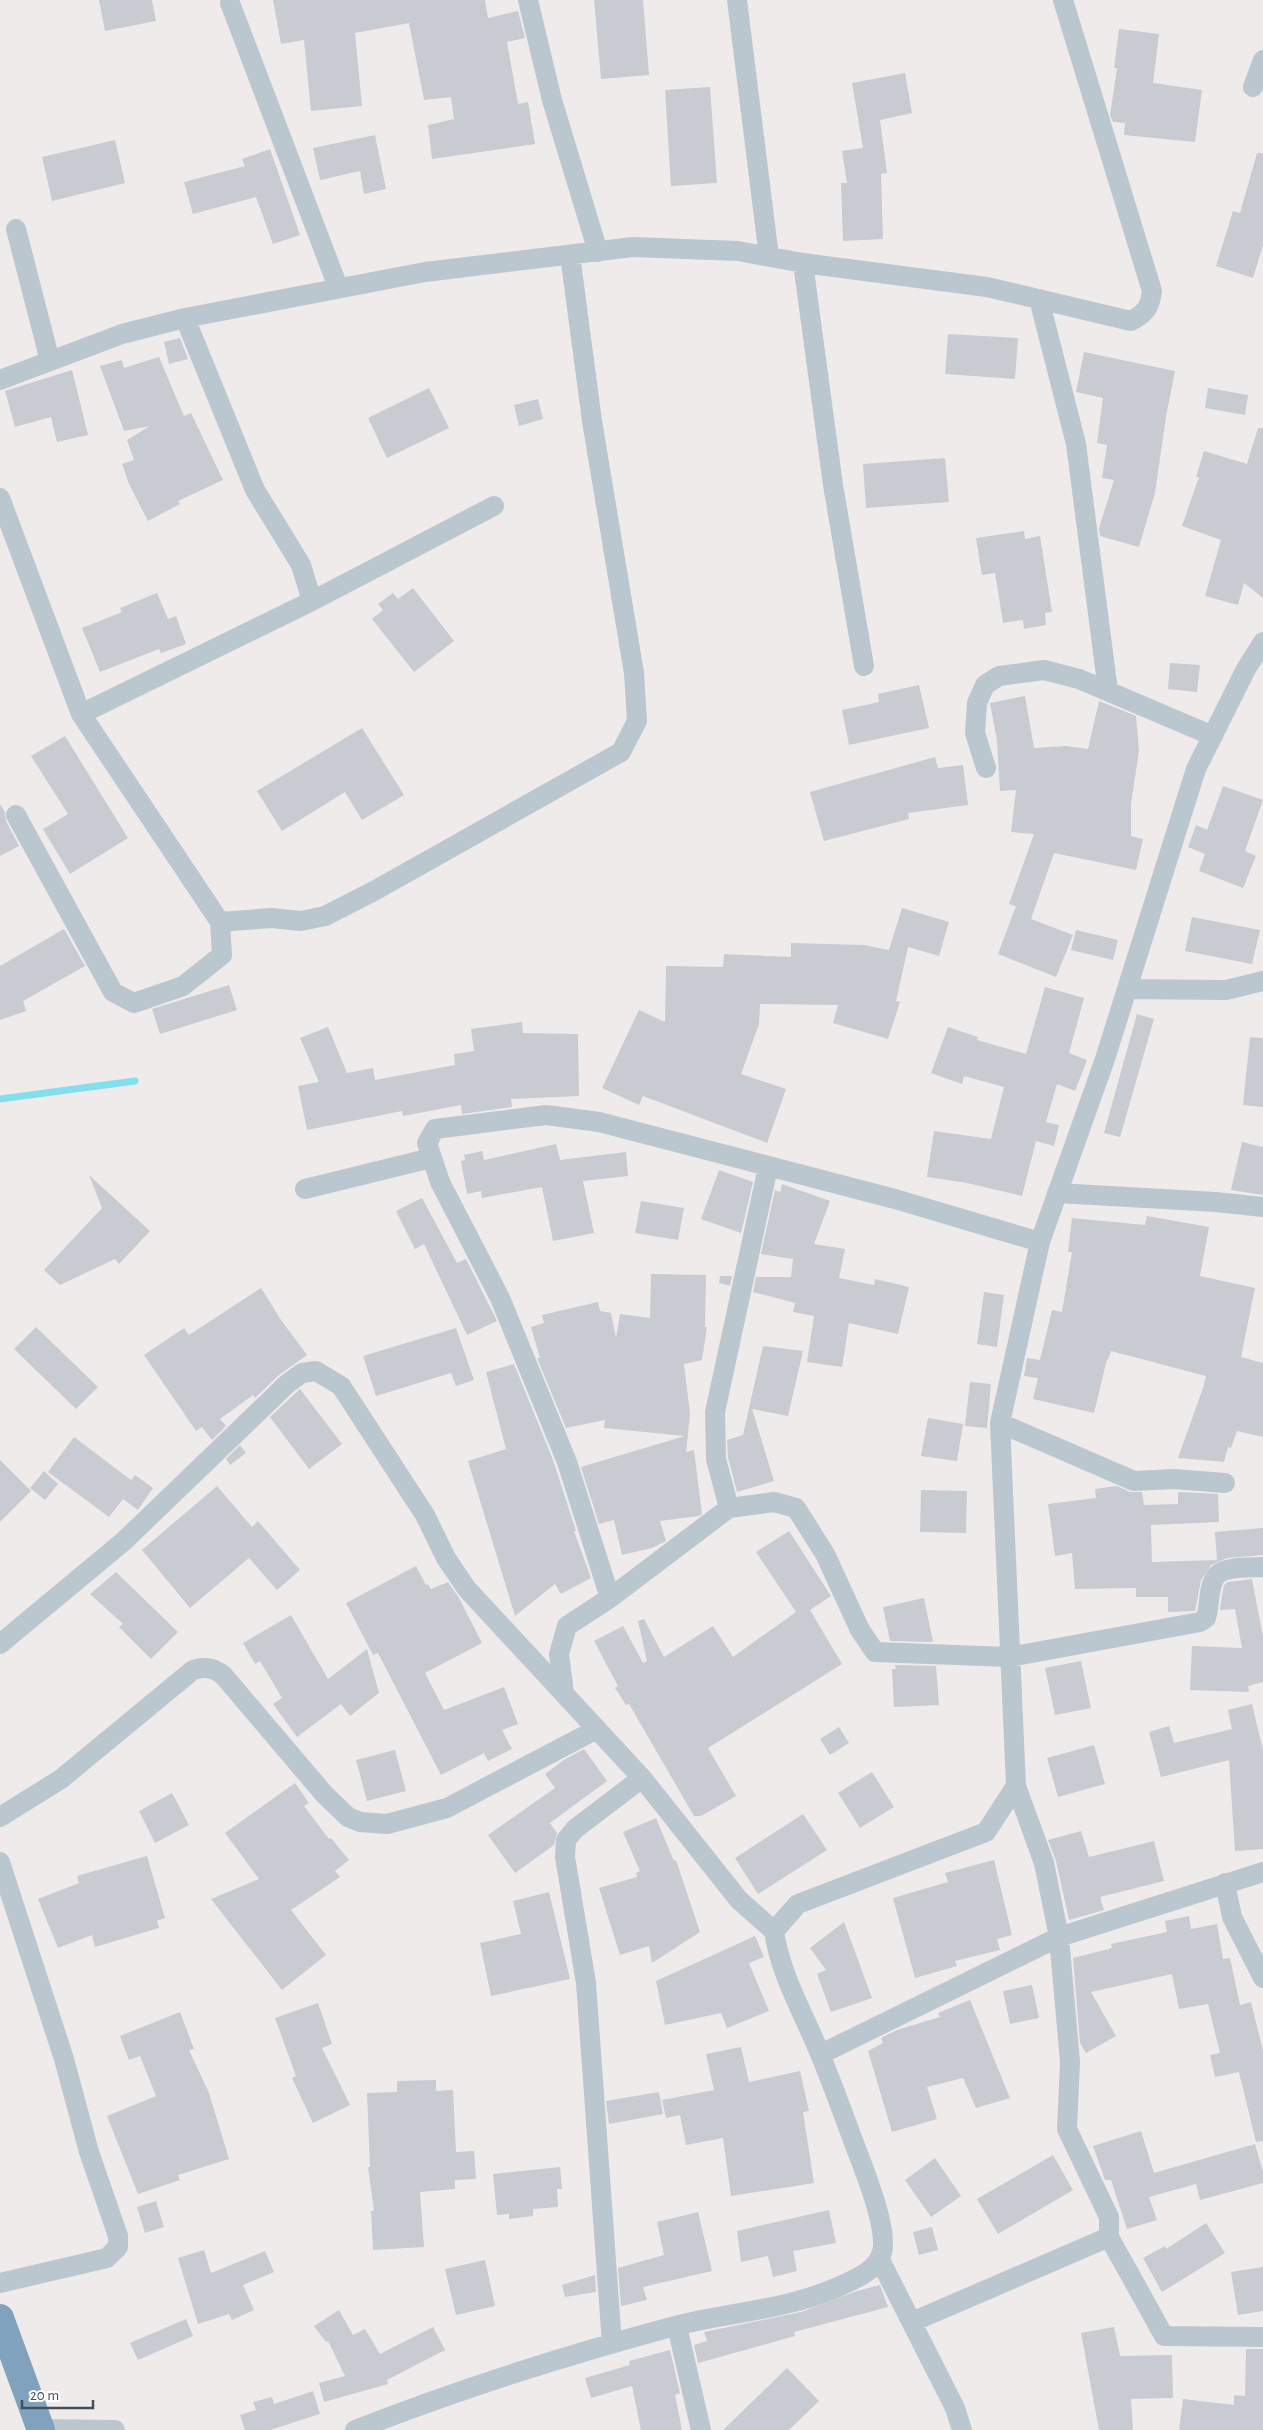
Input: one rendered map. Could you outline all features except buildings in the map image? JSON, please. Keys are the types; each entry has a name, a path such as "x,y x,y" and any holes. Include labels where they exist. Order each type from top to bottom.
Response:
{"highway":[{"path":"0,2318 40,2430"}],"street":[{"path":"528,0 552,100 598,252"},
{"path":"737,0 769,257"},
{"path":"0,380 122,334 185,318 338,287 426,272 632,247 738,251 802,263 987,288 1131,321 1142,315 1150,306 1152,291 1064,0"},
{"path":"230,3 338,287"},
{"path":"1253,87 1263,60"},
{"path":"16,229 50,361"},
{"path":"220,922 271,918 301,921 325,916 374,891 621,752 637,721 634,674 592,421 570,255"},
{"path":"802,263 833,485 864,666"},
{"path":"1039,299 1076,444 1108,691"},
{"path":"185,318 255,490 301,565 312,601"},
{"path":"0,498 81,714 220,922 222,955 183,986 134,1003 113,992 16,815"},
{"path":"81,714 312,601 494,506"},
{"path":"1263,642 1255,669 1213,736 1196,770 1105,1059 1040,1242 1000,1423 1016,1786 1044,1863 1059,1937 1070,2062 1067,2129 1108,2217 1109,2237 1164,2336 1263,2337"},
{"path":"986,768 975,733 977,703 985,685 999,676 1044,670 1080,679 1213,736"},
{"path":"1127,989 1226,990 1263,981"},
{"path":"610,1598 567,1462 500,1298 440,1182 431,1158 427,1143 435,1129 546,1115 599,1122 894,1199 1040,1242"},
{"path":"305,1189 431,1158"},
{"path":"729,1508 716,1459 715,1412 768,1167"},
{"path":"1057,1193 1216,1202 1263,1207"},
{"path":"0,1644 124,1541 287,1384 302,1372 316,1371 341,1386 425,1515 446,1558 468,1589 642,1778 739,1900 774,1931 776,1947 785,1972 821,2054 873,2196 883,2243 880,2260 870,2271 836,2288 786,2304 677,2326 551,2362 355,2430"},
{"path":"1000,1423 1134,1481 1174,1478 1225,1483"},
{"path":"564,1693 559,1654 567,1626 610,1598 729,1508 774,1502 796,1508 825,1554 860,1630 875,1652 1010,1657 1200,1622 1206,1618 1214,1579 1219,1573 1228,1570 1263,1568"},
{"path":"0,1817 61,1779 193,1670 201,1667 210,1667 223,1675 325,1794 348,1817 360,1822 387,1824 448,1808 597,1729"},
{"path":"612,2344 595,2134 586,1983 565,1857 566,1840 575,1829 642,1778"},
{"path":"774,1931 798,1904 986,1832 1016,1786"},
{"path":"0,1862 64,2059 89,2152 118,2236 118,2247 107,2258 0,2283"},
{"path":"821,2054 1059,1937 1263,1872"},
{"path":"1226,1883 1232,1917 1263,1978"},
{"path":"912,2322 1109,2237"},
{"path":"880,2260 956,2408 962,2430"},
{"path":"677,2326 701,2430"},
{"path":"40,2430 115,2430"}],"waterway":[{"path":"0,1099 135,1081"}]}
